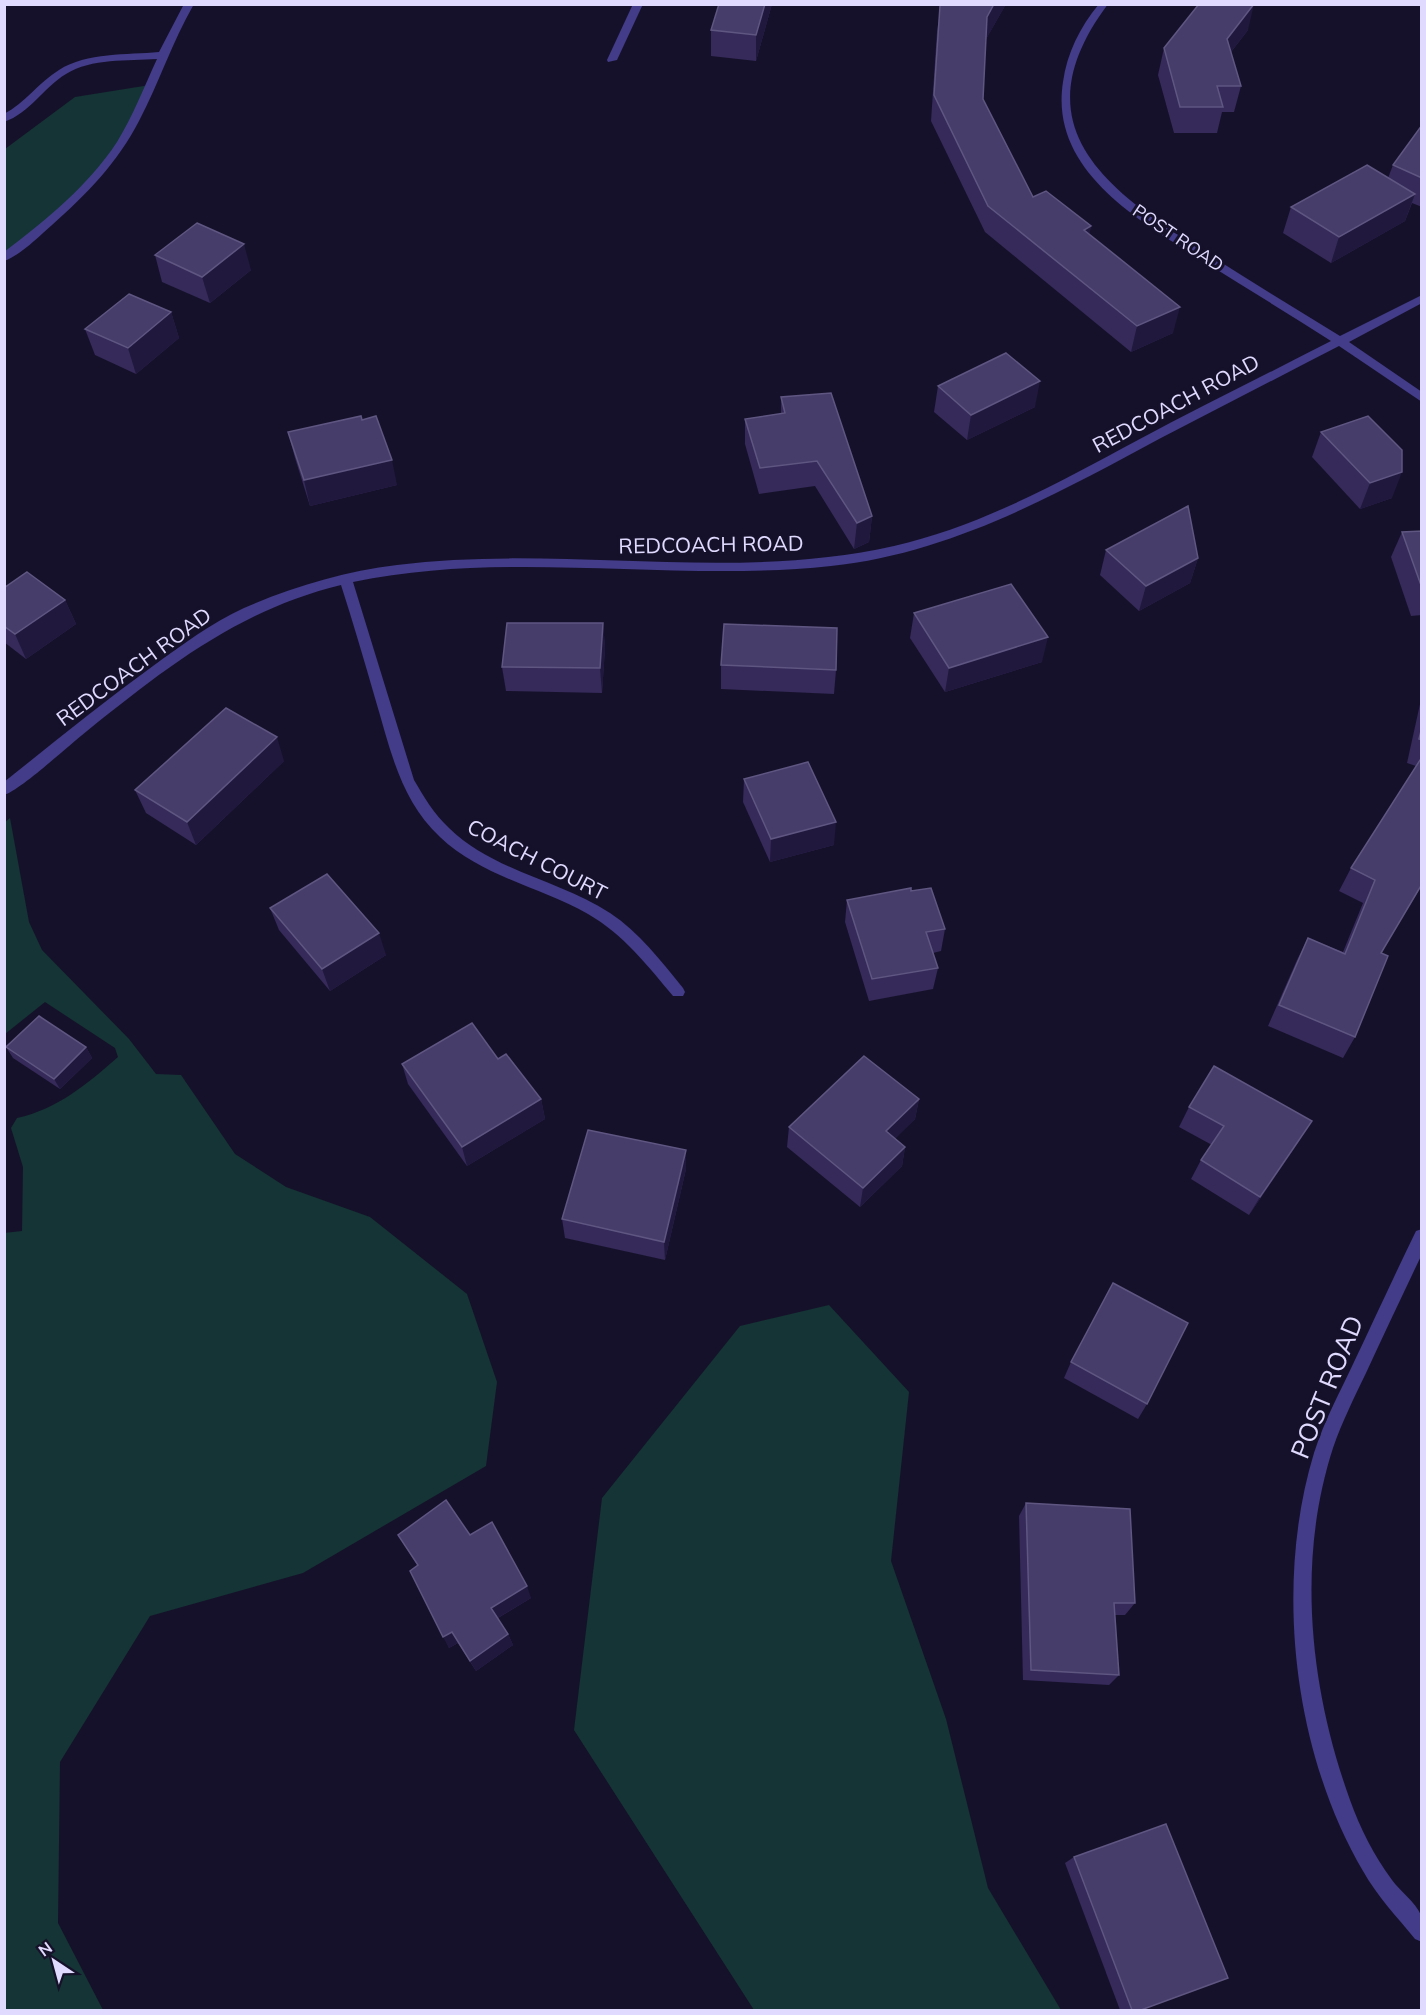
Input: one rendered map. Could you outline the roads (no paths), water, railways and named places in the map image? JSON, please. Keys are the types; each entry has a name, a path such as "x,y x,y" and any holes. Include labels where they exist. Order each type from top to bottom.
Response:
{"street":[{"path":"4,258 69,206 109,158 134,122 189,4"},
{"path":"612,60 638,4"},
{"name":"POST ROAD","path":"1104,4 1085,31 1076,50 1066,94 1069,126 1083,158 1107,185 1162,229 1338,341 1422,398"},
{"path":"4,119 15,113 64,70 91,62 163,56"},
{"name":"REDCOACH ROAD","path":"4,790 123,694 196,642 244,614 279,600 346,579 417,567 460,565 755,567 809,564 923,544 957,534 1028,505 1422,298"},
{"name":"COACH COURT","path":"346,579 407,780 419,805 434,826 462,850 593,910 633,937 678,992"},
{"name":"POST ROAD","path":"1422,1236 1340,1410 1320,1463 1309,1521 1302,1607 1316,1729 1337,1797 1366,1858 1422,1932"}]}
